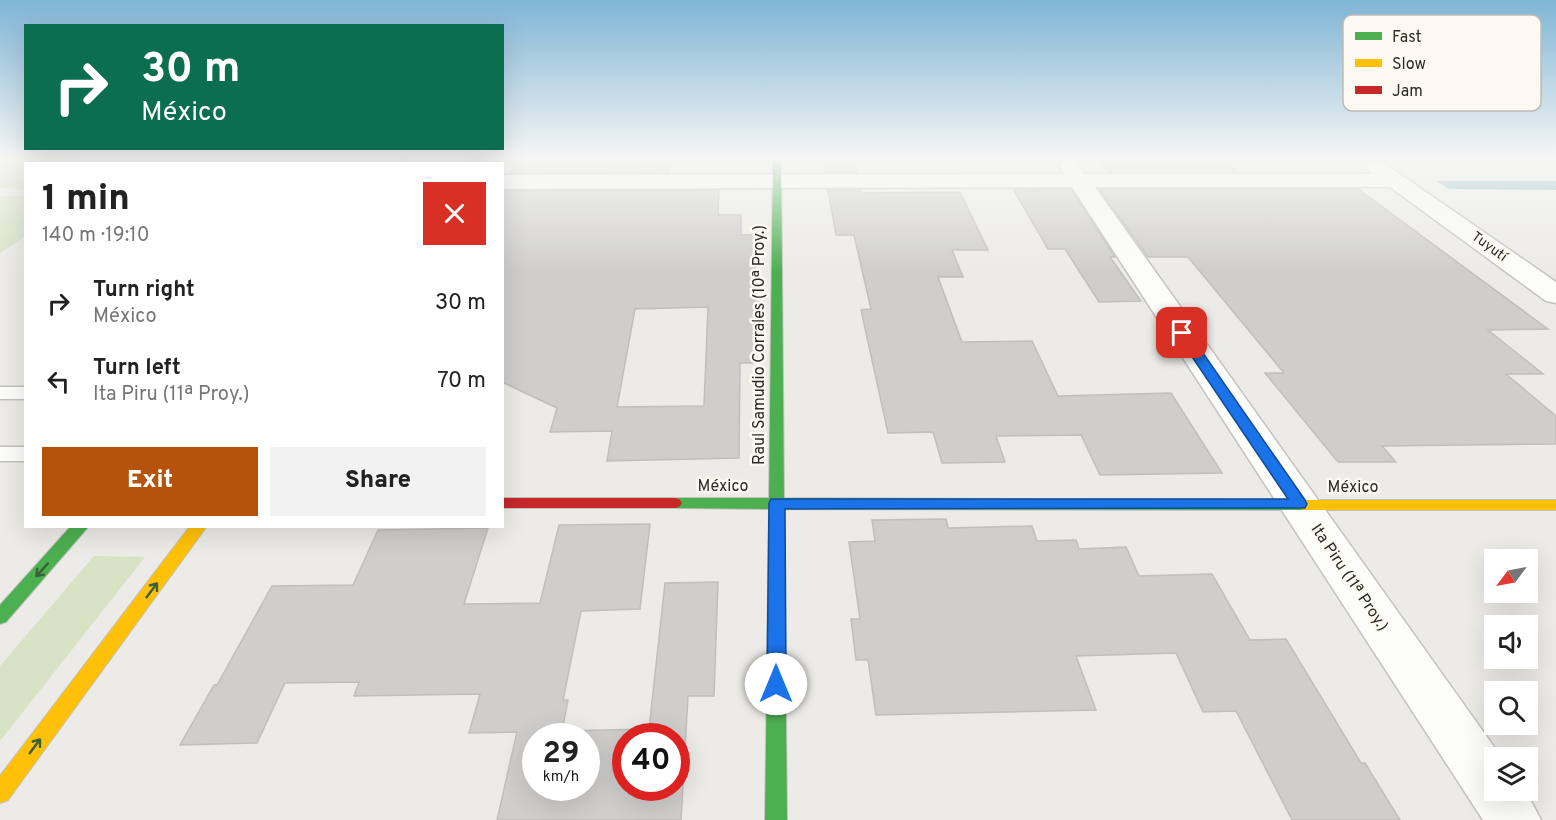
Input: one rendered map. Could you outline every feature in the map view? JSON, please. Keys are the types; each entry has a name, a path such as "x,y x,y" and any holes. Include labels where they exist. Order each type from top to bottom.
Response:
{"street":[{"name":"Raul Samudio Corrales (10ª Proy.)","path":"776,820 777,195"},
{"name":"Ita Piru (11ª Proy.)","path":"1088,195 1484,775"},
{"name":"Tuyutí","path":"1416,195 1556,295"},
{"name":"México","path":"504,503 1556,505"},
{"path":"0,617 79,528"},
{"path":"0,793 198,528"},
{"name":"Ita Piru (11ª Proy.)","path":"1501,801 1514,820"}],"lane":[{"path":"0,393 24,393"},
{"path":"0,454 24,454"}],"green space":[{"path":"0,196 24,196 24,237 0,253"},
{"path":"94,556 145,557 0,741 0,666"}],"building":[{"path":"504,195 719,195 718,215 741,215 741,235 754,235 758,322 756,322 755,363 740,363 739,458 607,461 612,431 550,432 557,408 504,383","holes":["708,307 704,406 617,407 635,309"]},
{"path":"829,195 962,195 988,250 952,250 963,277 938,277 962,342 1032,341 1058,396 1171,393 1222,473 1100,475 1081,435 996,436 1005,462 942,463 933,432 888,433 861,310 871,309 854,235 836,235"},
{"path":"1017,195 1075,195 1115,257 1110,257 1141,301 1099,302 1065,249 1048,249"},
{"path":"1104,195 1367,195 1548,329 1488,330 1543,374 1506,374 1556,416 1556,444 1382,446 1396,462 1338,462 1265,373 1284,373 1188,257 1148,257"},
{"path":"946,519 948,528 1032,526 1037,541 1076,540 1079,549 1126,547 1139,576 1212,574 1250,640 1286,639 1361,763 1365,763 1400,820 1292,820 1236,711 1203,712 1176,653 1076,656 1096,710 876,715 868,660 856,660 851,619 860,619 849,542 875,541 872,520"},
{"path":"650,524 640,609 581,611 563,700 568,700 564,723 522,723 522,801 600,801 600,730 612,730 612,801 682,801 681,820 497,820 517,732 469,733 480,694 354,696 359,682 285,683 257,743 180,745 214,685 217,685 272,586 353,585 378,530 488,528 464,604 540,603 559,525"},
{"path":"718,582 714,696 688,696 686,723 650,723 665,583"}],"traffic: fast":[{"path":"776,820 777,195"},
{"path":"674,503 1305,505"},
{"path":"0,617 79,528"}],"traffic: slow":[{"path":"1305,505 1556,505"},
{"path":"0,793 198,528"}],"traffic: jam":[{"path":"504,503 674,503"}],"route":[{"path":"776,684 777,503 1299,504 1182,333"}]}
